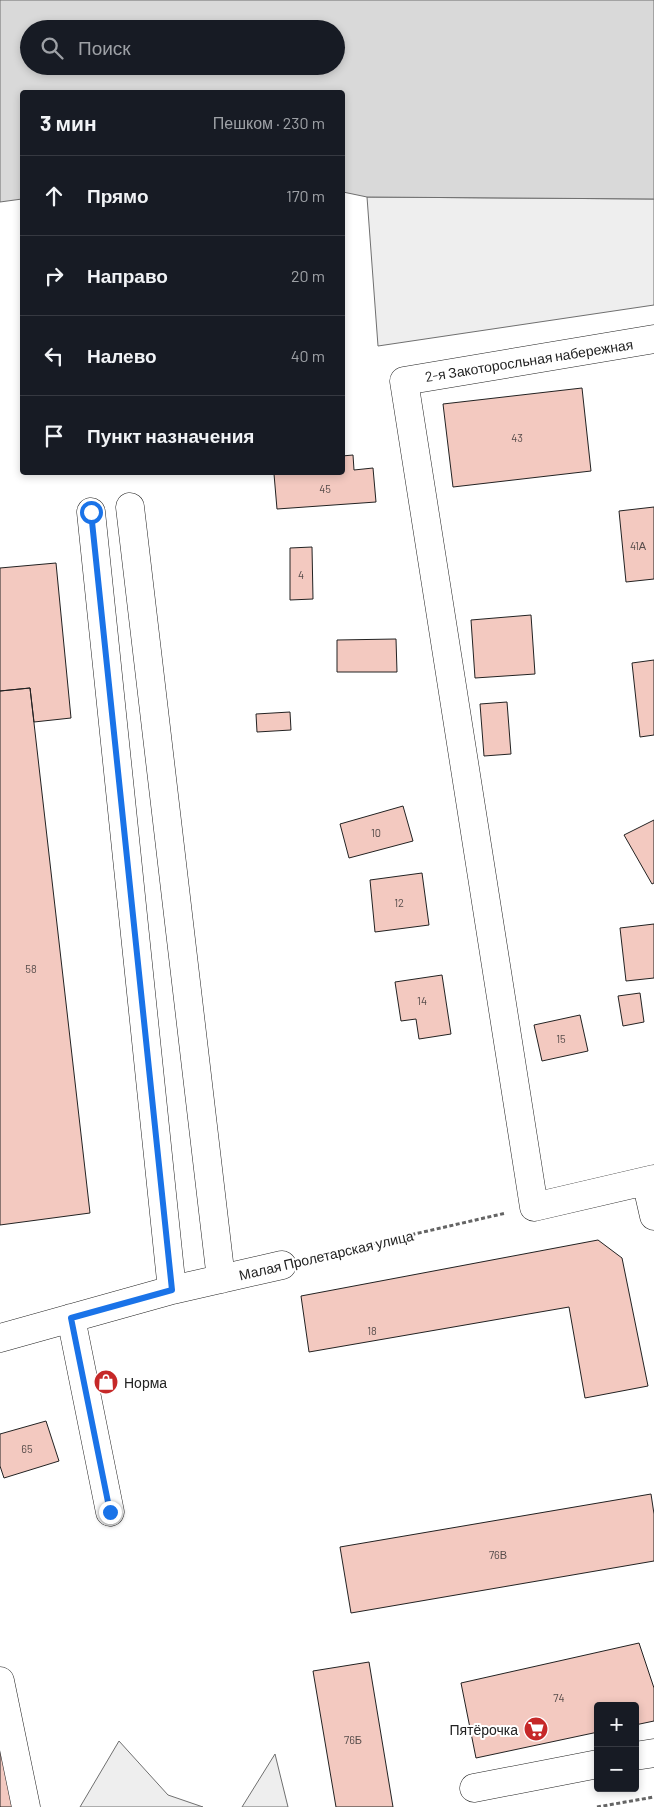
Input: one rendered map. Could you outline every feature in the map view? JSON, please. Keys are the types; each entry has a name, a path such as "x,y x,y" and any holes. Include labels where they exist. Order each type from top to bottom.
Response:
{"street":[{"name":"2-я Закоторосльная набережная","path":"534,1207 404,381 654,340"},
{"path":"130,507 221,1279"},
{"path":"91,512 172,1290"},
{"path":"534,1207 650,1180 654,1216"},
{"name":"Малая Пролетарская улица","path":"0,1338 172,1290 282,1264"},
{"path":"71,1318 110,1512"},
{"path":"0,1681 26,1807"},
{"path":"639,1755 654,1752"},
{"path":"474,1788 594,1765"}],"path":[{"name":"Малая Пролетарская улица","path":"282,1264 534,1207"},
{"path":"597,1807 654,1797"}],"shaded area":[{"path":"0,0 654,0 654,199 367,197 345,192 345,90 20,90 20,199 0,202"},
{"path":"367,197 654,199 654,305 378,346"},
{"path":"119,1741 168,1795 203,1807 80,1807"},
{"path":"275,1754 288,1807 242,1807"}],"building":[{"path":"582,388 591,471 453,487 443,404"},
{"path":"353,455 354,470 373,468 376,502 277,509 274,475 345,475 345,456"},
{"path":"654,507 654,579 626,582 619,511"},
{"path":"312,547 313,599 290,600 290,548"},
{"path":"56,563 71,718 34,722 30,688 0,691 0,568"},
{"path":"531,615 535,674 475,678 471,620"},
{"path":"396,639 397,672 337,672 337,640"},
{"path":"654,660 654,735 640,737 632,663"},
{"path":"30,688 90,1213 0,1225 0,691"},
{"path":"507,702 511,754 484,756 480,704"},
{"path":"290,712 291,730 257,732 256,714"},
{"path":"403,806 413,841 349,858 340,824"},
{"path":"654,820 654,883 652,884 624,835"},
{"path":"422,873 429,925 375,932 370,880"},
{"path":"654,924 654,978 626,981 620,928"},
{"path":"442,975 451,1034 419,1039 416,1019 401,1021 395,982"},
{"path":"640,993 644,1022 623,1026 618,996"},
{"path":"580,1015 588,1051 542,1061 534,1025"},
{"path":"598,1240 622,1258 648,1386 585,1398 569,1307 309,1352 301,1296"},
{"path":"46,1421 59,1461 4,1478 0,1466 0,1434"},
{"path":"651,1494 654,1514 654,1561 351,1613 340,1547"},
{"path":"639,1643 654,1688 654,1721 639,1724 639,1702 594,1702 594,1733 476,1758 461,1683"},
{"path":"369,1662 393,1807 336,1807 313,1671"},
{"path":"0,1725 14,1807 0,1807"}],"place":[{"name":"Норма","path":"106,1382"},
{"name":"Пятёрочка","path":"536,1729"}],"route":[{"path":"91,512 172,1290 71,1318 110,1512"}]}
